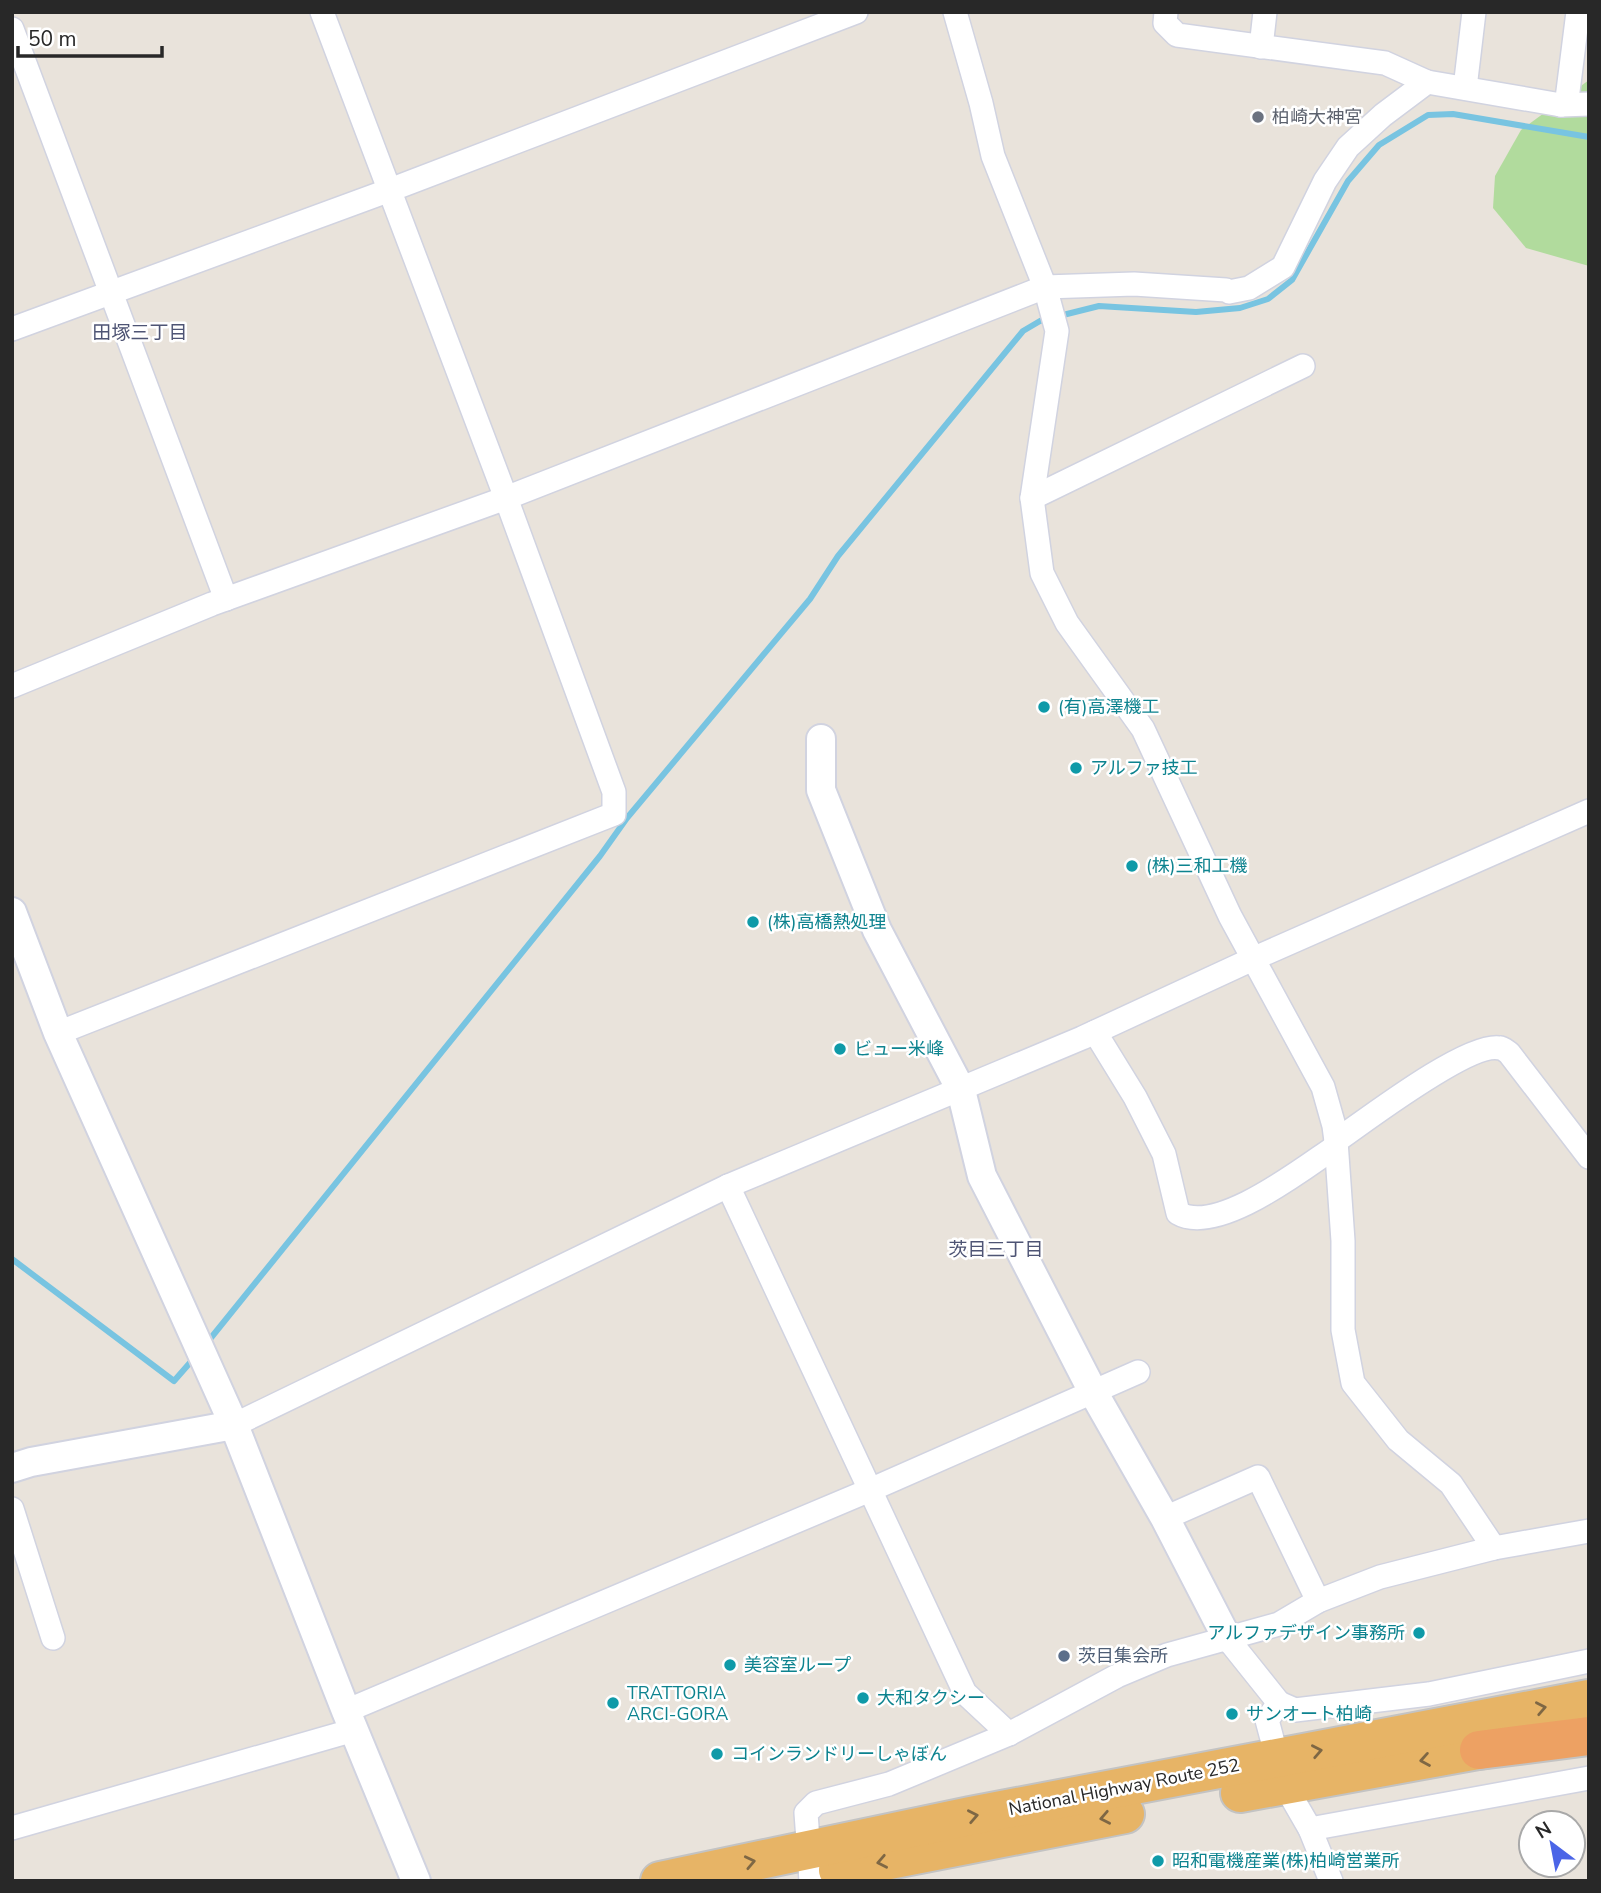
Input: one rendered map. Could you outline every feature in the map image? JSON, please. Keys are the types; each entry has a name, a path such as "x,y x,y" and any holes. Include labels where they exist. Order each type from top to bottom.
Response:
{"highway":[{"name":"National Highway Route 252","path":"1281,1771 1589,1699"},
{"name":"National Highway Route 252","path":"660,1881 803,1872 970,1816 1281,1771 1479,1750 1589,1729"},
{"path":"1479,1750 1589,1736"}],"street":[{"path":"58,1033 614,814 614,792 322,12"},
{"path":"12,329 390,190 856,12"},
{"path":"955,12 993,156 1045,288 1057,331 1032,498 1042,573 1067,623 1143,729 1230,916 1323,1087 1334,1126 1343,1241 1343,1330 1353,1383 1398,1440 1451,1484 1494,1548"},
{"path":"1166,12 1165,23 1177,35 1385,63 1427,82 1561,104 1589,104"},
{"path":"1261,47 1265,12"},
{"path":"1465,89 1474,12"},
{"path":"1561,104 1567,99 1578,12"},
{"path":"12,29 226,599"},
{"path":"12,685 226,599 506,498 1045,288 1133,284 1229,292 1249,288 1283,267 1325,181 1348,147 1383,115 1427,82"},
{"path":"1032,498 1303,366"},
{"path":"821,740 821,790 877,930 961,1090 982,1176 1092,1390 1165,1518 1227,1638 1279,1703 1296,1710 1429,1694 1589,1661"},
{"path":"12,1468 31,1462 234,1425 728,1186 961,1090 1589,811"},
{"path":"12,912 58,1033 234,1425 416,1881"},
{"path":"1095,1031 1135,1097 1164,1154 1178,1213 1186,1218 1223,1213 1266,1194 1455,1061 1481,1050 1499,1047 1509,1052 1589,1157"},
{"path":"728,1186 965,1693 1009,1734"},
{"path":"12,1828 350,1720 1092,1390 1138,1372"},
{"path":"1165,1518 1258,1476 1318,1601"},
{"path":"12,1509 53,1638"},
{"path":"803,1872 806,1813 816,1803 889,1784 1009,1734 1117,1676 1167,1655 1279,1623 1318,1601 1380,1577 1494,1548 1589,1531"},
{"path":"1279,1703 1267,1720 1281,1771 1310,1829 1331,1881"},
{"path":"1310,1829 1589,1778"}],"green space":[{"path":"1589,80 1589,266 1526,248 1493,208 1495,176 1521,130"}],"waterway":[{"path":"1059,316 1099,306 1196,312 1240,308 1268,299 1292,280 1348,181 1379,145 1428,115 1453,114 1589,137"},
{"path":"206,1344 600,856 627,818 810,599 838,556 1023,331 1048,319"},
{"path":"12,1259 174,1381 195,1357"}],"place":[{"name":"柏崎大神宮","path":"1258,117"},
{"name":"(有)高澤機工","path":"1044,707"},
{"name":"アルファ技工","path":"1076,768"},
{"name":"(株)三和工機","path":"1132,866"},
{"name":"(株)高橋熱処理","path":"753,922"},
{"name":"ビュー米峰","path":"840,1049"},
{"name":"アルファデザイン事務所","path":"1419,1633"},
{"name":"茨目集会所","path":"1064,1656"},
{"name":"美容室ループ","path":"730,1665"},
{"name":"大和タクシー","path":"863,1698"},
{"name":"TRATTORIA ARCI-GORA","path":"613,1703"},
{"name":"サンオート柏崎","path":"1232,1714"},
{"name":"コインランドリーしゃぼん","path":"717,1754"},
{"name":"昭和電機産業(株)柏崎営業所","path":"1158,1861"}],"district":[{"name":"田塚三丁目","path":"140,333"},
{"name":"茨目三丁目","path":"996,1250"}]}
